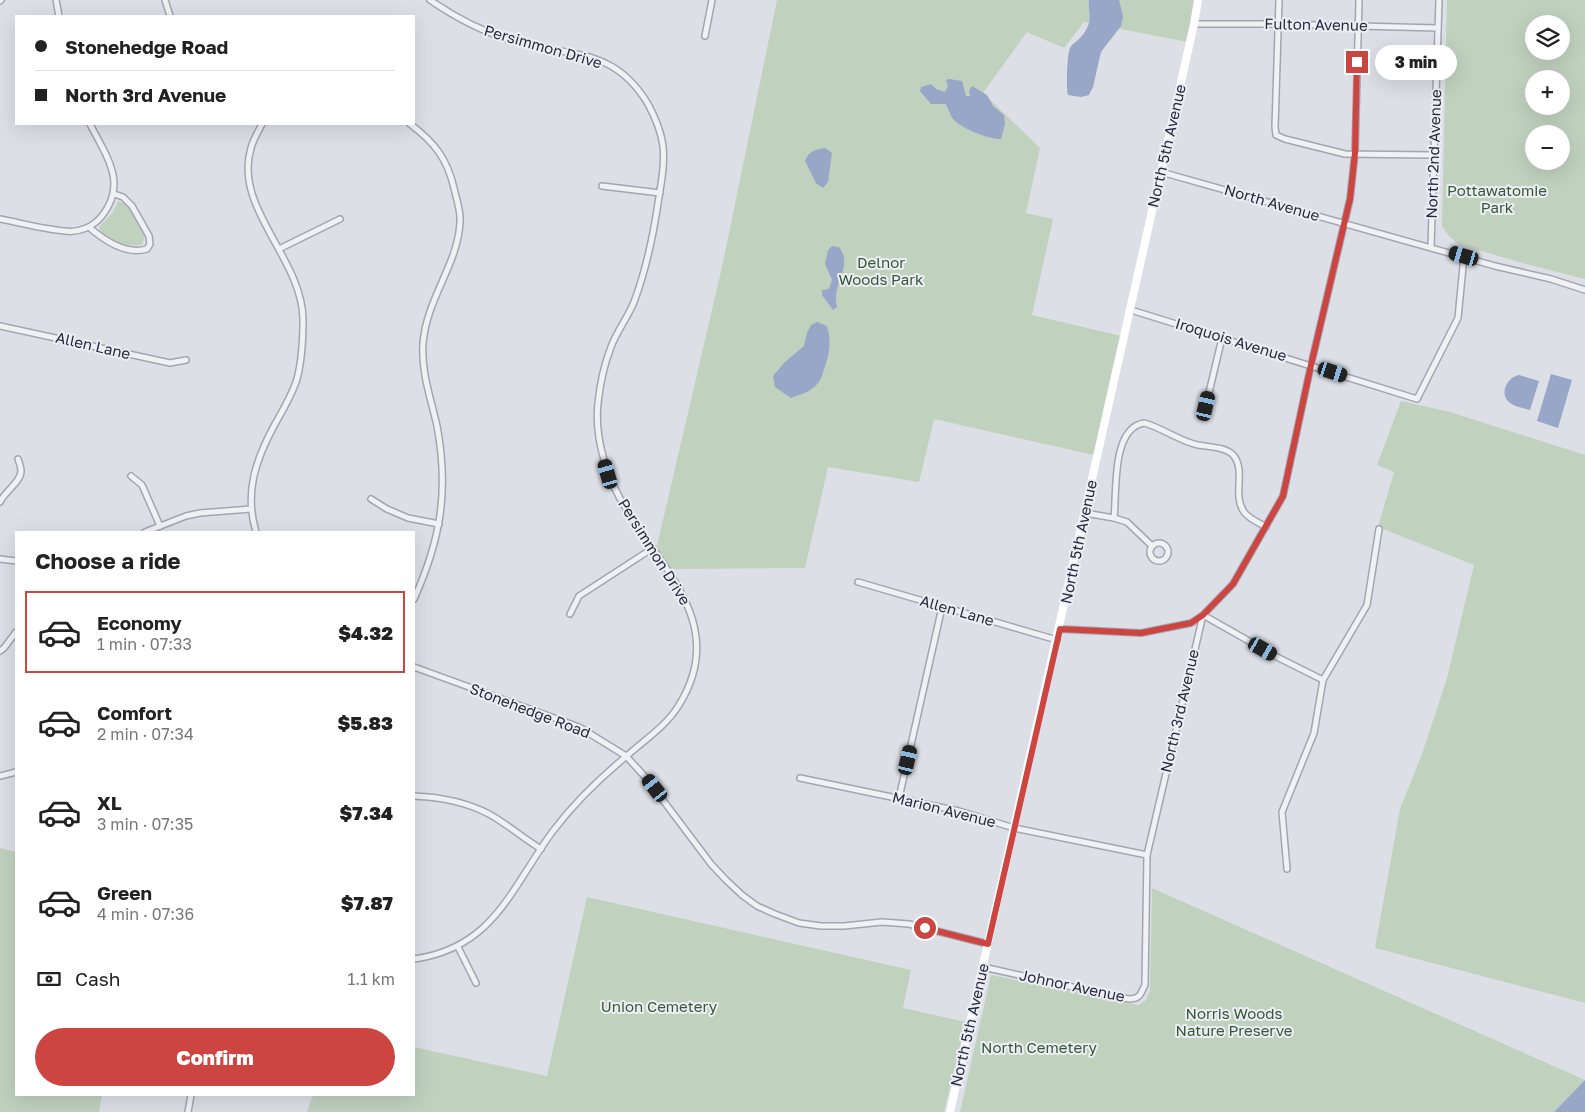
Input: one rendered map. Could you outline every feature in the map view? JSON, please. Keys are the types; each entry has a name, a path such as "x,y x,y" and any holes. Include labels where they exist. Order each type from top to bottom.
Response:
{"main road":[{"name":"North 5th Avenue","path":"950,1112 1060,629 1198,0"}],"street":[{"path":"56,0 59,15"},
{"path":"165,0 170,15"},
{"name":"Persimmon Drive","path":"415,959 428,957 458,947 484,929 498,914 555,828 582,797 670,718 678,707 693,676 697,640 688,604 627,510 611,480 599,432 597,406 603,373 611,346 633,305 645,271 663,169 663,148 659,127 648,105 637,89 623,74 604,62 580,54 524,44 495,35 451,15 430,0"},
{"path":"706,36 712,0"},
{"path":"1279,0 1274,127 1276,135 1285,139 1346,154 1434,155"},
{"path":"1060,629 1141,633 1191,623 1203,615 1233,584 1283,496 1311,365 1350,199 1355,153 1359,0"},
{"name":"North 2nd Avenue","path":"1431,247 1439,0"},
{"name":"Fulton Avenue","path":"1194,24 1438,28"},
{"path":"0,219 66,232 90,228 99,219 110,206 114,194 115,181 112,169 90,125"},
{"path":"256,531 251,509 251,489 258,458 291,394 296,380 301,353 303,316 300,298 292,276 280,249 257,207 250,188 248,168 251,148 262,125"},
{"path":"411,125 434,144 443,158 450,173 460,220 456,244 430,307 425,326 423,360 443,464 442,503 439,524 426,572 415,597"},
{"name":"North Avenue","path":"1161,172 1585,290"},
{"path":"602,186 660,193"},
{"path":"90,228 110,243 126,248 147,249 150,244 150,236 132,206 123,197 114,194"},
{"path":"280,249 340,219"},
{"name":"Iroquois Avenue","path":"1131,310 1417,398 1458,318 1464,256"},
{"name":"Allen Lane","path":"0,326 170,363 186,360"},
{"path":"1206,406 1222,338"},
{"path":"1114,518 1117,462 1120,450 1129,432 1139,424 1144,423 1182,440 1228,451 1233,454 1238,464 1238,499 1241,506 1248,516 1266,528"},
{"path":"0,502 3,495 19,479 21,470 18,459"},
{"path":"131,476 142,485 160,526"},
{"path":"371,499 387,509 408,518 439,524"},
{"path":"148,531 186,516 200,513 251,509"},
{"path":"1085,513 1127,522 1152,546"},
{"path":"1287,869 1282,812 1314,733 1323,680 1367,605 1379,529"},
{"path":"570,614 579,596 653,548"},
{"path":"0,559 15,561"},
{"name":"Allen Lane","path":"858,582 1057,640"},
{"path":"899,798 942,607"},
{"path":"1203,615 1277,657 1323,680"},
{"name":"North 3rd Avenue","path":"1147,855 1203,615"},
{"path":"0,651 15,633"},
{"name":"Stonehedge Road","path":"415,667 578,727 626,756 658,792 710,864 736,890 757,906 799,923 821,926 844,926 882,922 909,924 988,944"},
{"path":"0,776 15,772"},
{"name":"Marion Avenue","path":"800,778 960,811 1014,828 1147,855"},
{"path":"415,796 431,797 471,806 488,814 540,849"},
{"name":"Johnor Avenue","path":"983,967 1122,998 1130,999 1140,994 1146,980 1147,855"},
{"path":"458,947 476,984"},
{"path":"188,1112 191,1096"}],"green space":[{"name":"Delnor Woods Park","path":"777,0 1195,0 1188,42 1084,22 1064,48 1027,32 983,93 1040,148 1026,213 1053,219 1032,315 1121,336 1094,455 934,419 919,482 828,467 805,568 670,569 656,550 722,267"},
{"name":"Pottawatomie Park","path":"1447,0 1585,0 1585,279 1458,244 1442,226"},
{"path":"118,201 131,210 137,221 145,236 142,245 120,243 109,239 100,232 99,227 113,212"},
{"path":"1401,401 1450,412 1585,455 1585,1003 1375,948 1400,809 1422,754 1447,678 1474,565 1378,527 1394,472 1377,465"},
{"path":"0,848 15,852 15,1096 102,1096 99,1112 0,1112"},
{"name":"Norris Woods Nature Preserve","path":"1152,888 1585,1080 1554,1112 960,1112 991,975 1138,1005 1145,1001 1150,991"},
{"name":"Union Cemetery","path":"587,897 911,970 903,1008 966,1022 944,1112 307,1112 313,1096 415,1096 415,1047 547,1076"}],"water":[{"path":"1089,0 1119,0 1123,16 1121,26 1101,52 1093,87 1089,95 1081,97 1068,95 1068,63 1070,48 1080,38 1089,23"},
{"path":"946,80 962,81 966,96 970,96 969,91 972,86 987,95 993,106 1004,115 1005,124 1001,139 982,135 962,126 953,119 946,104 931,104 920,91 921,87 931,84 936,89 945,92 948,86"},
{"path":"825,148 832,153 828,182 823,188 816,183 805,161 812,152"},
{"path":"832,246 839,247 844,258 843,270 836,293 837,307 833,310 822,295 822,290 829,289 832,280 825,264 828,250"},
{"path":"817,322 827,326 830,344 822,375 816,386 791,398 775,387 773,376 785,362 804,346 811,325"},
{"path":"1551,374 1572,380 1558,428 1537,421"},
{"path":"1519,375 1539,381 1530,410 1511,404 1505,396 1505,388 1509,381"},
{"path":"1585,1080 1585,1112 1554,1112"}],"route":[{"path":"925,928 988,944 1060,629 1141,633 1191,623 1203,615 1233,584 1283,496 1311,365 1350,199 1355,153 1357,62"}],"park label":[{"name":"North Cemetery","path":"1039,1048"}]}
